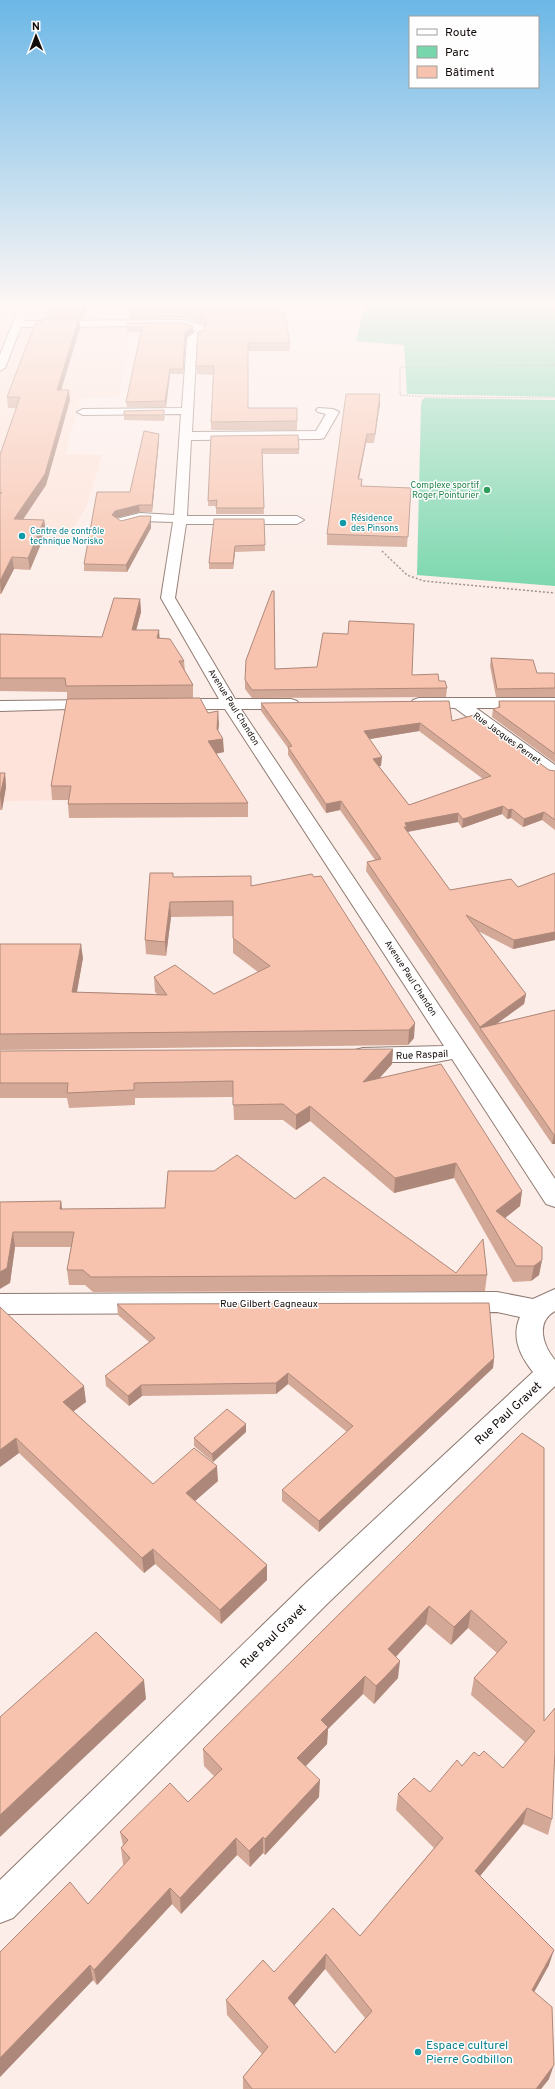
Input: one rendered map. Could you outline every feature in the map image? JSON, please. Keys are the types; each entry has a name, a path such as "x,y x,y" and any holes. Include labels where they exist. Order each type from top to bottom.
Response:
{"street":[{"name":"Avenue Paul Chandon","path":"188,402 180,520 168,598 230,704 554,1192"},
{"path":"186,436 320,435 333,412 322,410"},
{"path":"83,412 187,411"},
{"path":"121,522 131,517 163,517 180,520 297,520"},
{"name":"Rue Jacques Pernet","path":"459,703 555,773"},
{"path":"404,704 555,703"},
{"path":"159,705 309,704"},
{"path":"0,706 111,705"},
{"name":"Rue Raspail","path":"344,1056 436,1055 459,1051"},
{"name":"Rue Gilbert Cagneaux","path":"0,1304 498,1302 546,1305"},
{"path":"546,1305 530,1322 528,1334 531,1348 539,1361 553,1374"},
{"name":"Rue Paul Gravet","path":"0,1905 317,1593 553,1374"}],"path":[{"path":"382,551 407,575 418,580 555,593"}],"shaded area":[{"path":"0,402 80,402 65,454 102,455 86,508 64,542 0,539"},
{"path":"112,708 101,800 0,801 0,709"}],"green space":[{"name":"Complexe sportif Roger Pointurier","path":"422,402 555,402 555,586 417,575"}],"building":[{"path":"18,402 65,402 45,474 14,519 44,520 28,558 12,557 0,581 0,493 2,493 0,492 0,455"},
{"path":"212,402 248,402 248,408 297,408 297,421 211,422"},
{"path":"345,402 379,402 375,434 367,434 358,479 362,479 361,486 411,488 408,537 327,534"},
{"path":"164,410 164,415 124,415 124,411"},
{"path":"144,431 159,434 152,505 139,505 115,511 112,515 121,521 140,516 151,516 150,522 126,565 84,564 97,492 130,492"},
{"path":"298,435 299,449 262,449 264,508 216,508 217,500 208,501 211,436"},
{"path":"214,519 264,519 265,545 235,546 233,563 209,563"},
{"path":"272,591 274,591 275,669 317,667 323,633 348,634 349,621 414,624 412,675 438,674 439,681 445,681 447,688 252,690 245,680 246,660"},
{"path":"114,598 140,599 132,630 159,630 157,638 170,639 184,661 179,661 193,685 66,686 65,678 0,678 0,634 102,637"},
{"path":"491,658 533,660 537,673 555,674 555,688 497,689"},
{"path":"200,698 208,713 218,711 217,729 223,739 208,741 248,803 68,804 71,786 51,786 67,699"},
{"path":"449,701 452,721 474,715 549,770 555,771 555,820 544,812 524,819 512,809 508,810 503,806 463,819 458,813 405,823 407,827 404,827 450,890 511,879 518,887 555,873 555,932 514,940 466,915 526,994 480,1027 367,862 381,859 341,801 326,804 288,747 292,746 261,703","holes":["420,723 491,776 409,805 373,759 382,757 364,731"]},
{"path":"499,701 555,701 555,754 493,709 500,707"},
{"path":"0,773 5,773 0,796"},
{"path":"150,873 173,873 173,877 251,876 251,886 312,874 314,877 321,876 415,1023 409,1030 0,1034 0,944 81,944 72,992 167,995 154,977 175,965 214,994 270,966 233,938 233,901 170,902 165,942 145,940"},
{"path":"555,1010 555,1135 554,1135 480,1028"},
{"path":"393,1049 363,1082 441,1064 522,1191 496,1211 542,1247 542,1260 534,1266 516,1266 456,1163 395,1178 310,1106 296,1115 283,1104 233,1105 233,1081 134,1083 134,1090 67,1093 68,1083 0,1083 0,1051"},
{"path":"237,1155 295,1199 324,1177 456,1273 483,1239 487,1275 91,1277 83,1270 67,1270 74,1232 13,1232 7,1268 0,1272 0,1202 61,1201 60,1209 165,1208 168,1171 214,1171"},
{"path":"489,1303 494,1358 319,1521 282,1490 353,1426 288,1373 276,1383 141,1385 128,1396 105,1376 155,1338 117,1304"},
{"path":"0,1307 84,1386 63,1402 153,1484 194,1448 217,1466 186,1493 267,1565 220,1610 153,1549 142,1558 16,1438 0,1450"},
{"path":"227,1409 246,1424 212,1454 194,1438"},
{"path":"522,1433 544,1448 544,1721 555,1708 552,1819 527,1808 475,1871 554,1950 532,1990 552,2007 554,2065 536,2089 252,2089 243,2077 268,2047 226,2000 263,1960 274,1972 333,1908 360,1936 443,1838 398,1794 414,1778 430,1792 457,1760 462,1766 474,1752 479,1756 484,1751 503,1768 535,1731 474,1678 507,1642 471,1610 454,1627 429,1606 388,1649 400,1661 386,1676 376,1686 365,1676 321,1720 328,1727 297,1758 320,1780 265,1839 263,1837 249,1851 236,1838 180,1898 170,1888 94,1970 90,1965 0,2058 0,1952 70,1882 88,1904 130,1858 121,1848 128,1840 120,1832 170,1783 188,1802 222,1769 203,1749","holes":["326,1954 372,2011 335,2053 288,1998"]},
{"path":"96,1632 144,1680 0,1815 0,1717"}],"place":[{"name":"Complexe sportif Roger Pointurier","path":"487,490"},
{"name":"Résidence des Pinsons","path":"343,523"},
{"name":"Centre de contrôle technique Norisko","path":"22,536"},
{"name":"Espace culturel Pierre Godbillon","path":"418,2052"}]}
